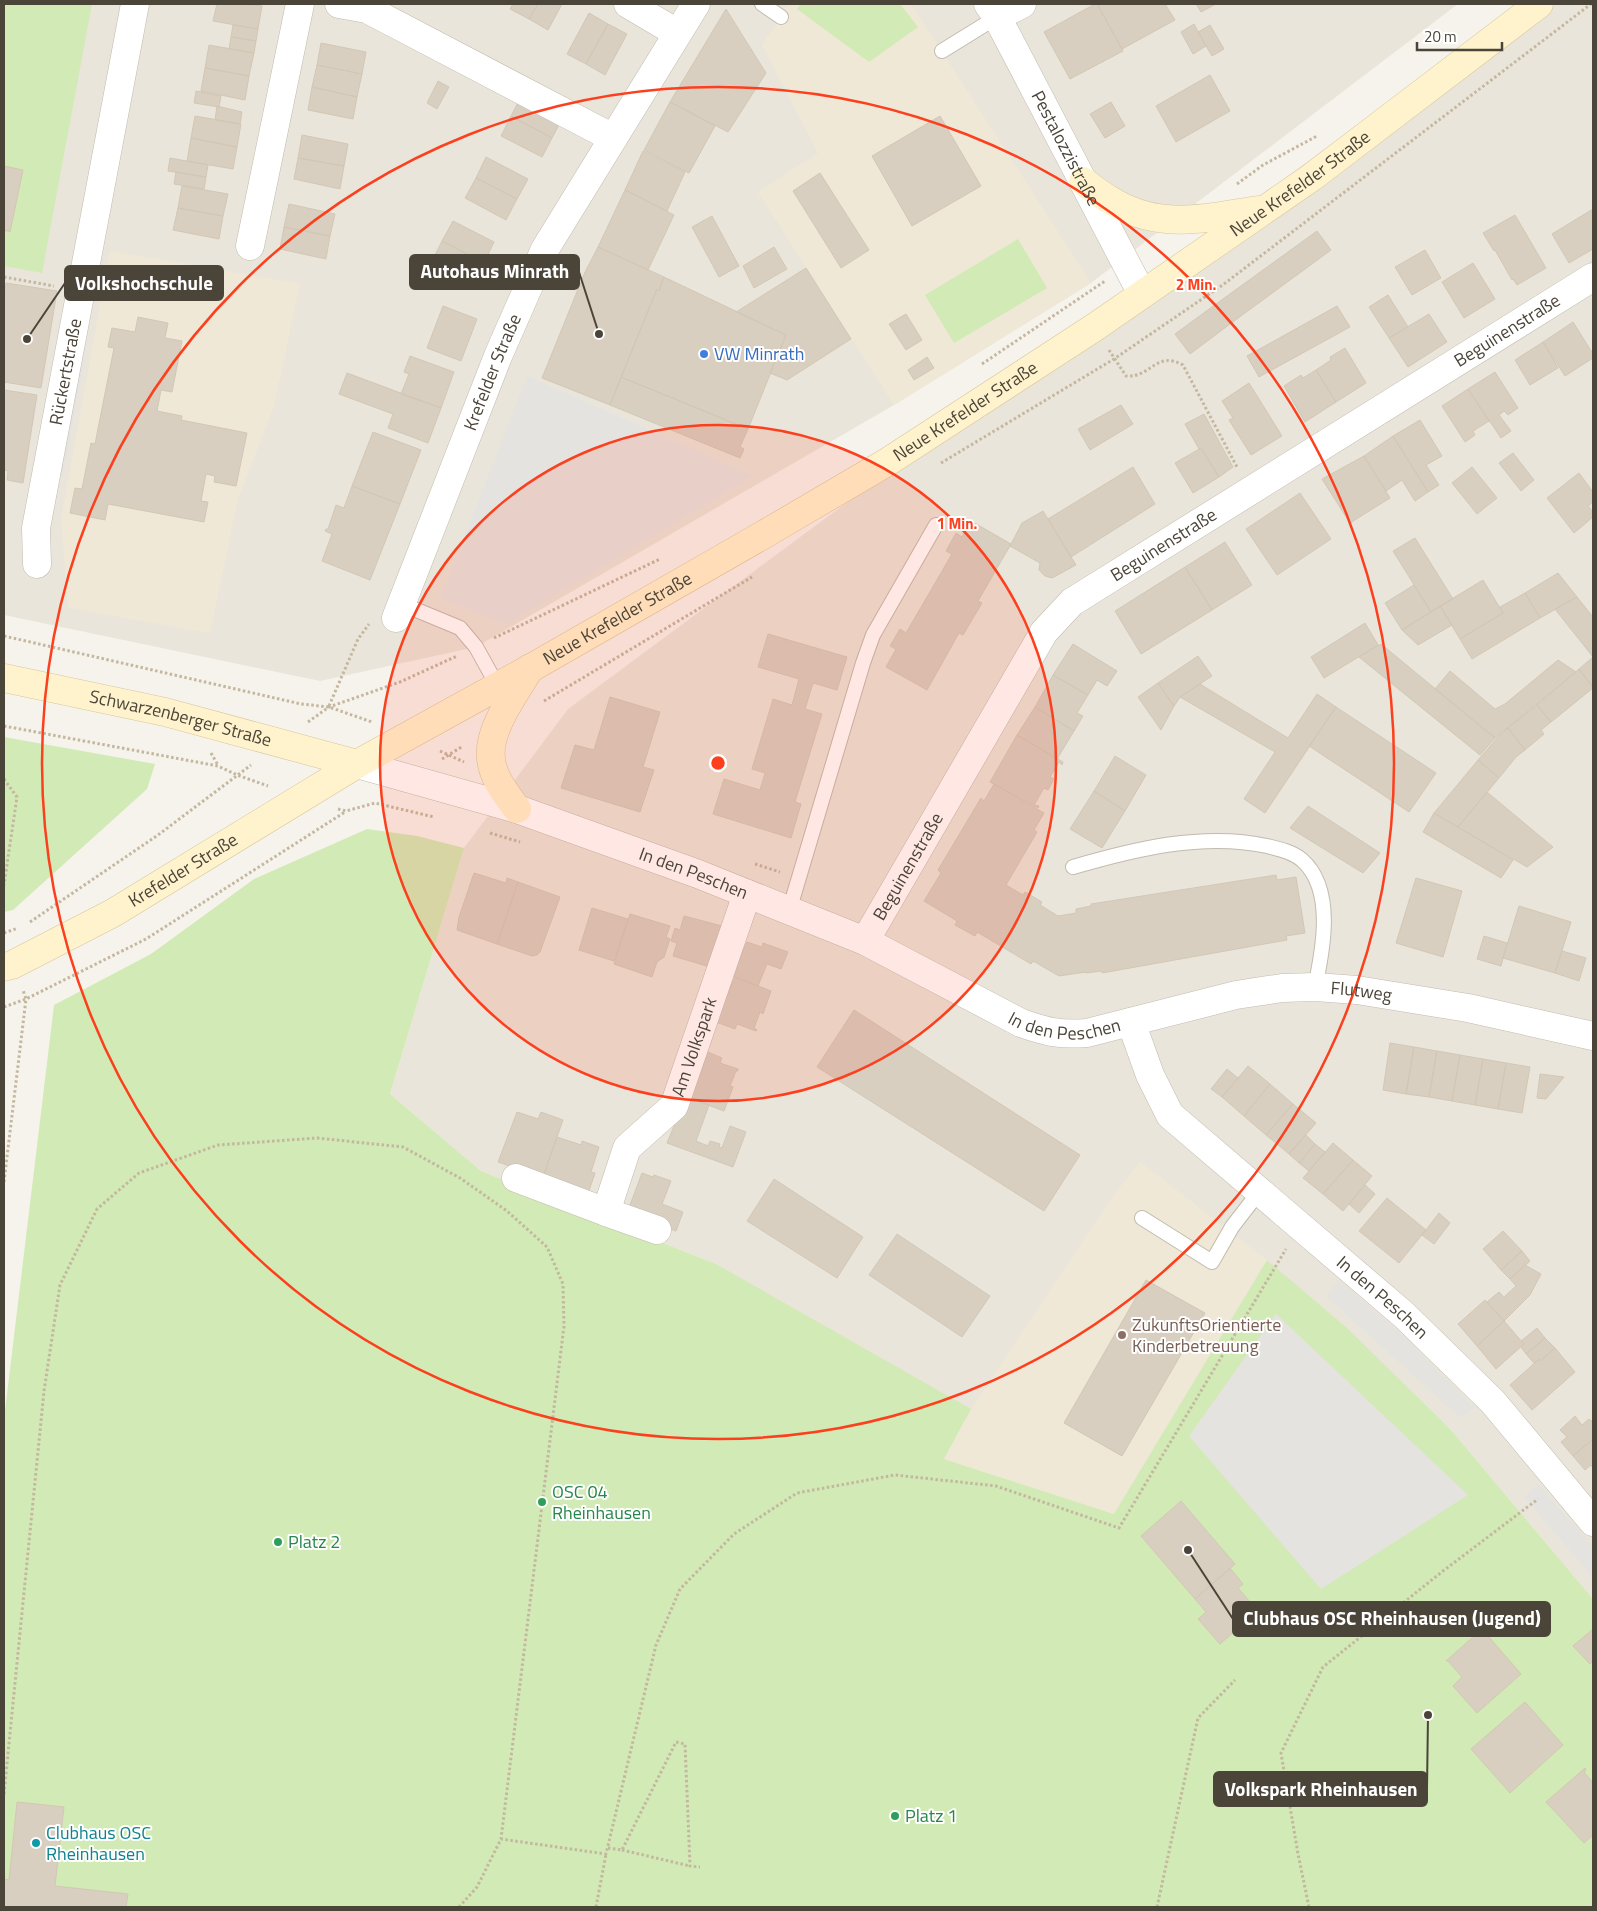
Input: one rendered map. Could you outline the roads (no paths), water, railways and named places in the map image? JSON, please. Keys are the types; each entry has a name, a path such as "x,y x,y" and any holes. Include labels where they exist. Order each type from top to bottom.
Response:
{"main road":[{"name":"Neue Krefelder Straße","path":"357,764 497,685 531,668 889,461 1095,327 1267,208 1350,149 1539,4"},
{"path":"1083,181 1115,204 1150,218 1188,221 1267,208"},
{"path":"518,810 504,791 496,775 491,759 491,744 497,726 531,668"},
{"name":"Schwarzenberger Straße","path":"4,678 166,712 282,742 357,764"},
{"name":"Krefelder Straße","path":"4,967 12,965 113,913 357,764"}],"street":[{"name":"Rückertstraße","path":"37,564 36,528 135,4"},
{"path":"250,246 300,4"},
{"path":"338,4 368,9 614,138"},
{"path":"628,4 677,33"},
{"name":"Krefelder Straße","path":"399,611 498,356 545,249 696,4"},
{"path":"992,11 1022,4"},
{"name":"Pestalozzistraße","path":"992,11 1142,294"},
{"name":"Beguinenstraße","path":"865,941 1044,632 1072,602 1593,278"},
{"name":"In den Peschen","path":"357,764 518,810 698,874 865,941 1021,1023 1046,1031 1066,1034 1080,1033 1131,1022 1150,1075 1170,1115 1404,1315 1493,1402 1593,1522"},
{"name":"Am Volkspark","path":"606,1212 627,1148 674,1106 747,894"},
{"name":"Flutweg","path":"1131,1022 1236,995 1282,988 1315,987 1357,990 1468,1008 1593,1036"},
{"path":"516,1178 657,1230"}],"lane":[{"path":"762,4 781,16"},
{"path":"942,51 992,11"},
{"path":"789,911 866,653 873,635 936,526"},
{"path":"399,611 460,628 476,647 497,685"},
{"path":"1073,867 1125,852 1194,842 1246,842 1284,850 1302,860 1315,878 1324,908 1324,935 1315,987"},
{"path":"1142,1218 1212,1262 1232,1227 1259,1192"}],"place":[{"name":"Autohaus Minrath","path":"599,334"},
{"name":"Volkshochschule","path":"27,339"},
{"name":"VW Minrath","path":"704,354"},
{"name":"ZukunftsOrientierte Kinderbetreuung","path":"1122,1335"},
{"name":"OSC 04 Rheinhausen","path":"542,1502"},
{"name":"Platz 2","path":"278,1542"},
{"name":"Clubhaus OSC Rheinhausen (Jugend)","path":"1188,1550"},
{"name":"Volkspark Rheinhausen","path":"1428,1715"},
{"name":"Platz 1","path":"895,1816"},
{"name":"Clubhaus OSC Rheinhausen","path":"36,1843"}]}
